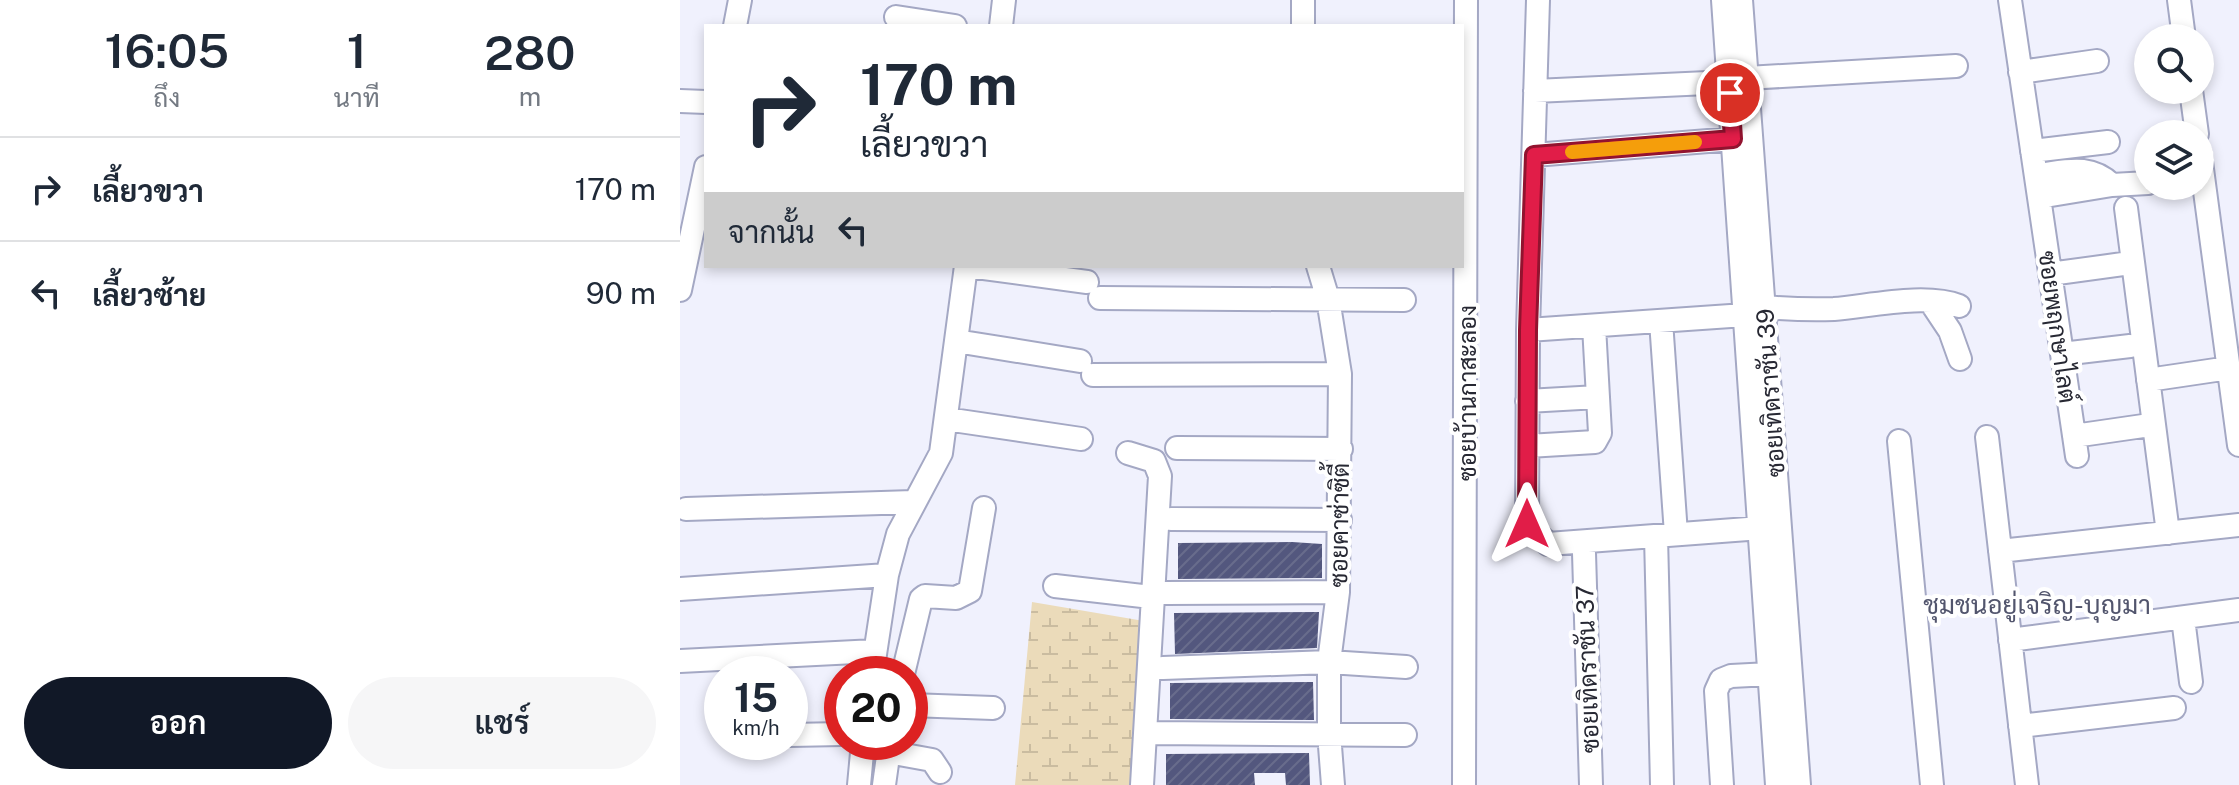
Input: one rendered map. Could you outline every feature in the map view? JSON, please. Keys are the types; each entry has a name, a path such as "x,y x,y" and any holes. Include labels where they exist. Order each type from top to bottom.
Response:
{"street":[{"path":"735,24 740,0"},
{"path":"1001,24 1004,0"},
{"path":"1303,0 1303,24"},
{"name":"ซอยบ้านกาสะลอง","path":"1464,785 1466,0"},
{"path":"1538,0 1528,330 1527,524 1548,544 1761,528"},
{"path":"1723,0 1738,80 1733,139 1755,311 1761,528 1777,785"},
{"name":"ซอยเทิดราชัน 39","path":"1741,0 1738,80 1755,311 1799,785"},
{"name":"ซอยพฤกษาไลต์","path":"2010,0 2076,446 2143,426"},
{"path":"2179,0 2182,24"},
{"path":"896,17 942,24"},
{"path":"2020,72 2097,61"},
{"path":"1535,91 1956,66"},
{"path":"680,101 704,102"},
{"path":"1534,155 1733,139"},
{"path":"2032,151 2108,142"},
{"path":"680,290 686,230 704,173"},
{"path":"2037,186 2134,184"},
{"path":"2205,200 2233,381 2239,445"},
{"path":"2126,208 2168,533"},
{"path":"2050,274 2123,264"},
{"path":"874,656 887,575 898,534 941,453 968,268"},
{"path":"978,268 1093,290 1404,300"},
{"name":"ซอยคาซ่าซิตี้","path":"1319,268 1328,299 1340,374 1338,592 1329,662 1333,785"},
{"path":"1930,301 1950,331 1960,359"},
{"path":"1528,330 1755,311 1930,301 1947,301 1959,306"},
{"path":"1661,321 1666,535 1662,785"},
{"path":"1528,446 1595,442 1600,433 1594,326"},
{"path":"956,341 1086,368 1340,374"},
{"path":"2062,354 2130,346"},
{"path":"2148,380 2233,381"},
{"path":"1527,401 1598,397"},
{"path":"946,419 1081,439"},
{"path":"1987,437 2027,785"},
{"path":"1899,441 1932,785"},
{"path":"1177,448 1341,449"},
{"path":"1128,453 1154,461 1160,476 1158,595 1142,785"},
{"path":"686,509 913,502"},
{"path":"907,656 921,599 925,596 956,598 970,591 984,508"},
{"path":"1171,519 1340,520"},
{"path":"2000,551 2239,525"},
{"name":"ซอยเทิดราชัน 37","path":"1584,553 1591,785"},
{"path":"680,589 887,575"},
{"path":"1055,586 1158,595 1338,592"},
{"path":"2010,640 2239,610"},
{"path":"2183,618 2191,682"},
{"path":"680,661 875,651"},
{"path":"1163,668 1329,662 1406,667"},
{"path":"1722,785 1716,691 1721,680 1731,676 1770,674"},
{"path":"928,706 993,708"},
{"path":"2020,726 2174,708"},
{"path":"1154,733 1405,735"},
{"path":"928,759 940,772"},
{"path":"859,785 861,760"},
{"path":"884,785 887,760"}],"green space":[{"path":"1032,602 1144,621 1135,785 1015,785"}],"building":[{"path":"1178,543 1322,544 1322,578 1178,579"},
{"path":"1319,612 1317,648 1175,654 1174,613"},
{"path":"1313,682 1314,720 1170,719 1170,683"},
{"path":"1309,753 1310,785 1286,785 1285,773 1254,773 1255,785 1166,785 1166,754"}],"slow traffic":[{"path":"1572,152 1695,142"}],"district":[{"name":"ชุมชนอยู่เจริญ-บุญมา","path":"2037,604"}],"route":[{"path":"1527,524 1528,330 1534,155 1733,139 1730,93"}]}
